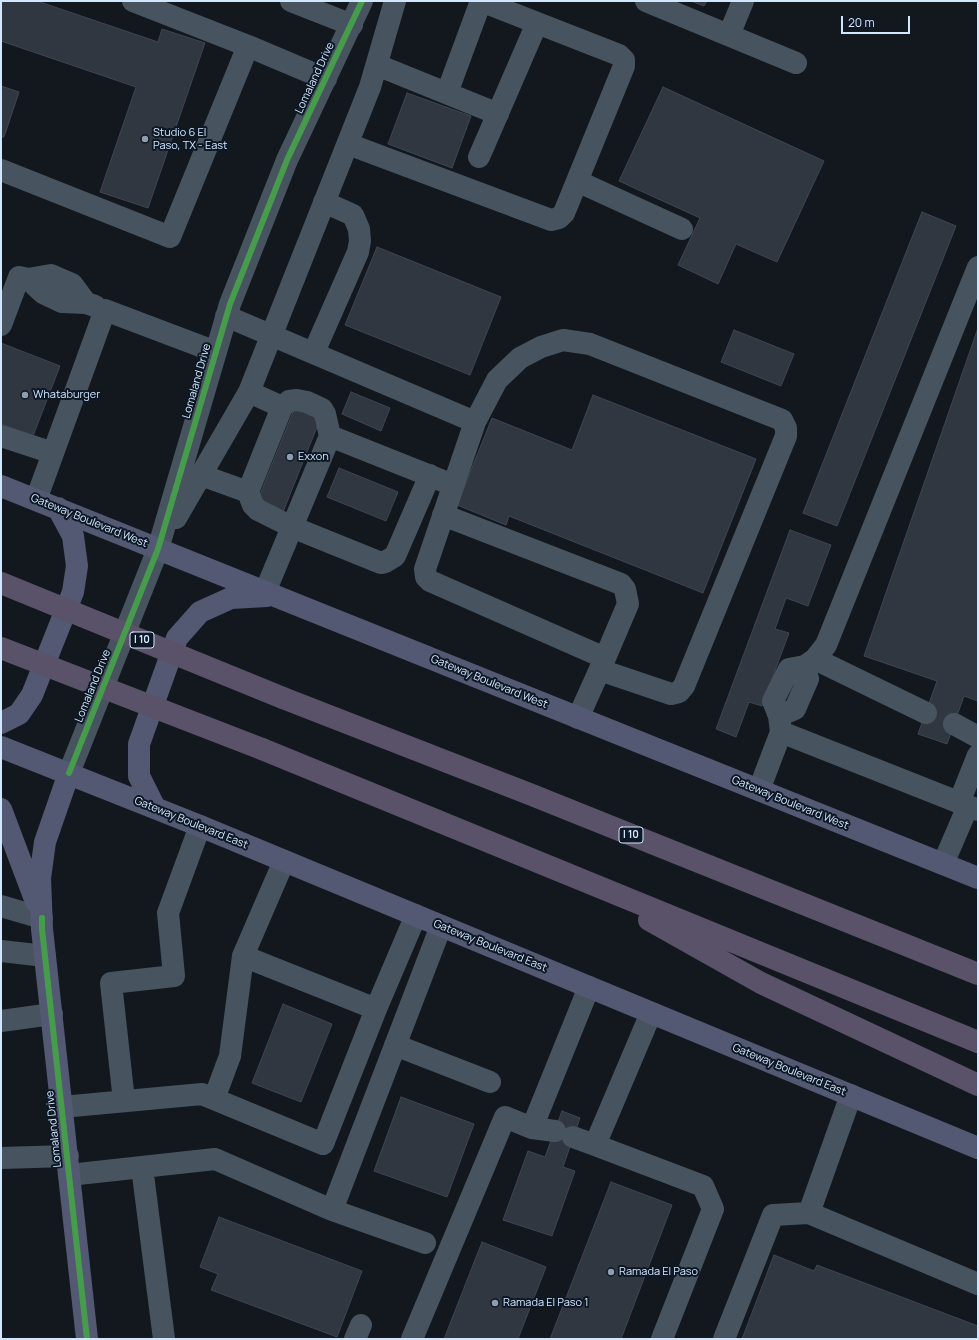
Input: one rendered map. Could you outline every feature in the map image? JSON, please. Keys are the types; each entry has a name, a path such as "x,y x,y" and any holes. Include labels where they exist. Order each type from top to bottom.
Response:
{"highway":[{"name":"I 10","path":"1,583 283,698 546,801 978,974"},
{"path":"1,648 262,749 978,1042"},
{"path":"562,872 761,983 978,1085"}],"main road":[{"name":"Gateway Boulevard West","path":"1,486 978,878"},
{"path":"1,723 19,714 32,695 73,592 77,566 73,536 58,508"},
{"path":"155,808 139,776 138,744 177,638 200,612 231,598 270,594"},
{"name":"Gateway Boulevard East","path":"1,747 200,826 978,1148"},
{"name":"Lomaland Drive","path":"68,773 45,842 40,878 45,956 87,1339"},
{"path":"1,809 21,866 42,918"}],"street":[{"path":"133,1 248,46 326,79"},
{"path":"292,1 352,25"},
{"name":"Lomaland Drive","path":"68,773 158,549 230,304 287,160 362,1"},
{"name":"Lomaland Drive","path":"158,549 249,392 370,87 395,1"},
{"path":"348,144 551,220 559,218 564,213 624,66 624,60 619,55 481,1 447,93"},
{"path":"646,1 796,63"},
{"path":"729,35 743,1"},
{"path":"479,157 537,23"},
{"path":"1,170 170,237 248,46"},
{"path":"377,65 498,114"},
{"path":"577,181 682,229"},
{"path":"314,352 358,252 360,241 359,229 353,215 324,202"},
{"path":"759,790 780,724 795,709 808,679 810,662 826,645 978,267"},
{"path":"1,325 20,277 28,279 51,275 72,284 96,307 216,352"},
{"path":"36,500 53,453 96,307"},
{"path":"226,316 272,334 475,422"},
{"path":"563,340 590,344 782,420 786,428 786,436 684,686 679,692 671,694 603,664 430,581 426,577 425,568 475,422 497,380 520,358 541,347 563,340"},
{"path":"249,392 282,407"},
{"path":"270,594 292,527 330,436 325,414 322,409 307,402 297,400 289,401 282,407 248,492 253,505 258,510 292,527 381,563 395,556 430,475"},
{"path":"1,436 53,453"},
{"path":"330,436 454,485"},
{"path":"201,475 248,492"},
{"path":"443,515 621,584 625,589 628,604 603,664 578,718"},
{"path":"810,662 926,713"},
{"path":"780,724 968,806"},
{"path":"954,724 978,737"},
{"path":"943,864 968,806 978,755"},
{"path":"124,1101 111,983 174,976 168,913 200,826"},
{"path":"214,1099 230,1056 243,956 284,861"},
{"path":"1,906 42,918"},
{"path":"62,1107 202,1094 323,1144 376,1009 416,915"},
{"path":"332,1210 441,926"},
{"path":"1,951 45,956"},
{"path":"243,956 376,1009"},
{"path":"532,1128 589,987"},
{"path":"595,1145 651,1013"},
{"path":"1,1021 52,1014"},
{"path":"395,1045 490,1082"},
{"path":"809,1213 851,1095"},
{"path":"412,1339 505,1117 532,1128 564,1134 703,1186 713,1209 662,1339"},
{"path":"1,1158 68,1166 142,1167 215,1159 332,1210 425,1243"},
{"path":"142,1167 164,1339"},
{"path":"724,1339 773,1215 809,1213 978,1284"}],"building":[{"name":"Studio 6 El Paso, TX - East","path":"1,1 37,1 158,42 162,29 205,43 148,208 100,192 136,87 1,41"},
{"path":"691,1 707,1 704,6"},
{"path":"1,86 19,92 4,137 1,137"},
{"path":"663,87 824,161 777,262 736,244 718,284 678,265 700,218 619,181"},
{"path":"407,93 471,116 452,168 388,144"},
{"path":"922,212 956,226 837,526 803,513"},
{"path":"377,247 501,297 470,375 345,325"},
{"path":"978,328 978,701 964,696 947,744 918,734 937,681 864,656"},
{"path":"734,330 794,354 781,386 721,362"},
{"name":"Whataburger","path":"1,343 60,366 33,436 1,424"},
{"path":"351,392 390,408 381,431 342,414"},
{"path":"593,395 756,459 703,593 509,516 506,525 457,505 492,418 572,450"},
{"path":"295,407 321,417 283,512 257,502"},
{"path":"339,468 398,492 386,521 327,497"},
{"path":"790,530 831,545 808,606 786,598 775,629 789,633 762,706 749,702 736,737 716,729"},
{"path":"283,1004 332,1024 301,1102 252,1083"},
{"path":"401,1097 474,1124 447,1197 374,1171"},
{"path":"562,1111 580,1118 563,1167 575,1171 552,1236 503,1220 528,1151 545,1157"},
{"name":"Ramada El Paso","path":"611,1182 672,1205 621,1339 550,1339"},
{"path":"219,1217 362,1271 337,1337 211,1290 218,1274 200,1267"},
{"name":"Ramada El Paso 1","path":"482,1242 546,1267 518,1339 444,1339"},
{"path":"774,1255 814,1271 817,1265 978,1326 978,1339 742,1339"}],"tunnel":[{"path":"926,713 954,724"}],"cycle path":[{"path":"69,773 158,549 230,304 287,160 362,1"},
{"path":"42,918 87,1339"}],"place":[{"name":"Studio 6 El Paso, TX - East","path":"145,139"},
{"name":"Whataburger","path":"25,395"},
{"name":"Exxon","path":"290,457"},
{"name":"Ramada El Paso","path":"611,1272"},
{"name":"Ramada El Paso 1","path":"495,1303"}]}
